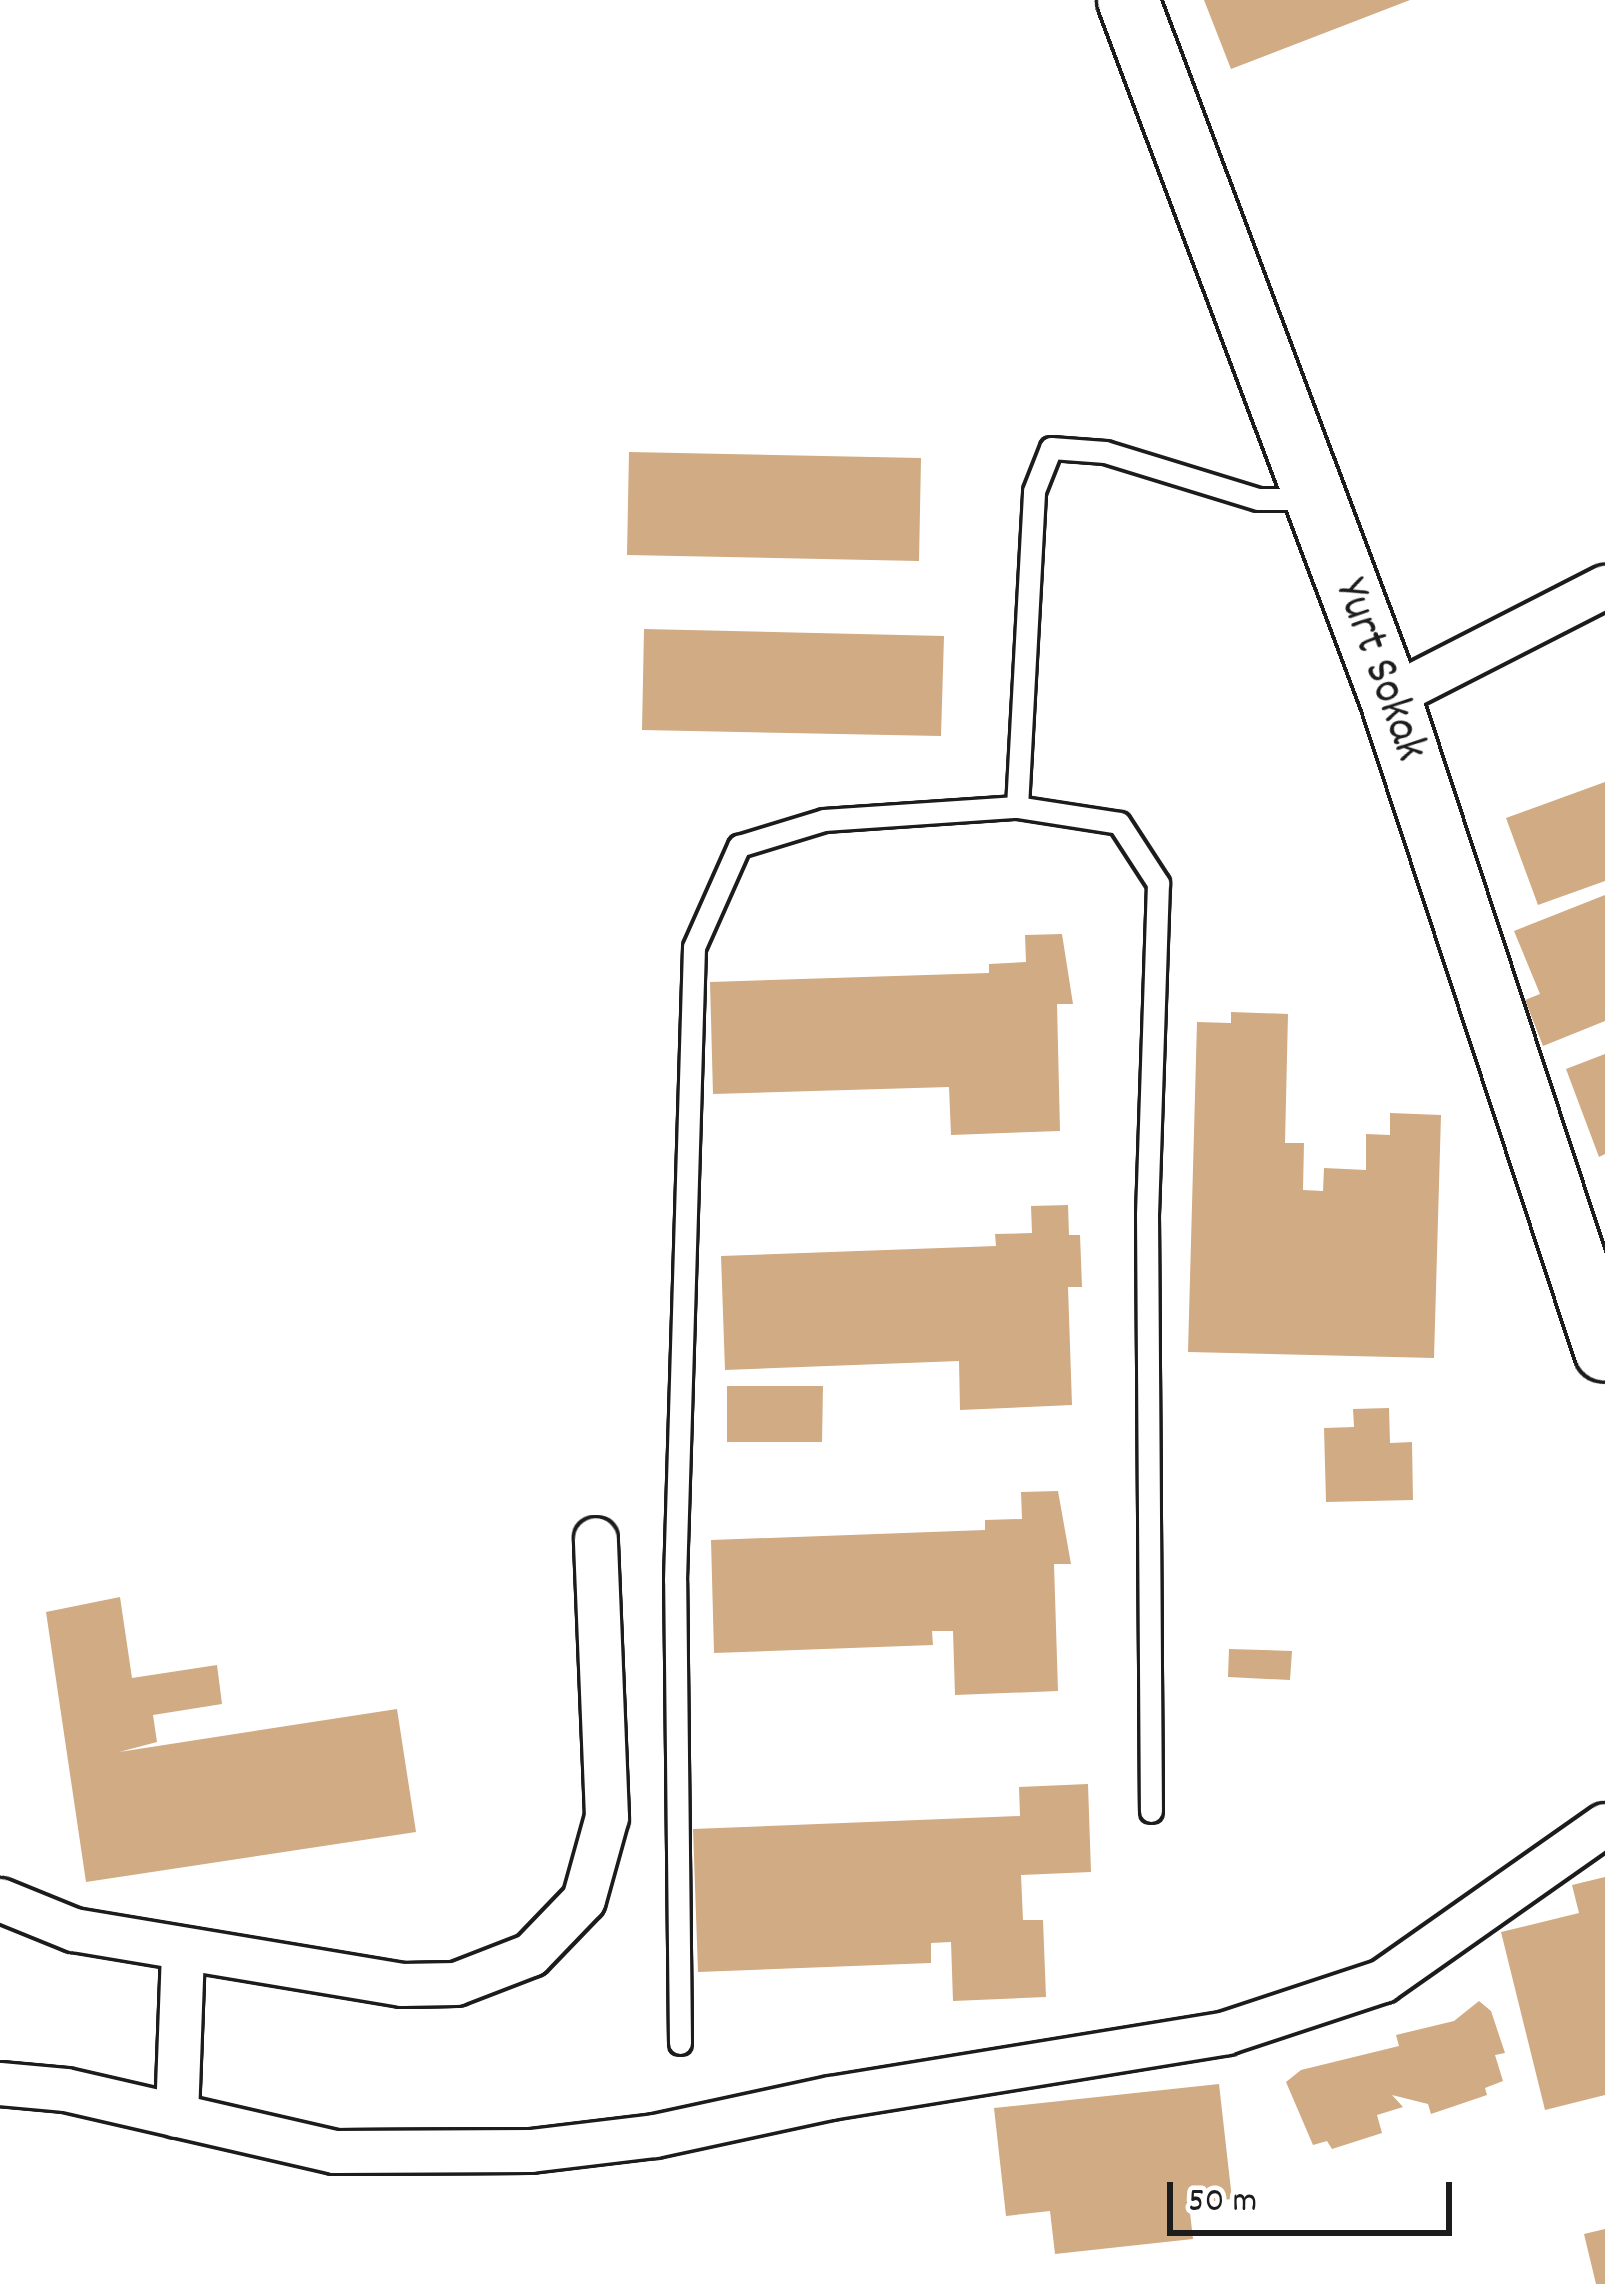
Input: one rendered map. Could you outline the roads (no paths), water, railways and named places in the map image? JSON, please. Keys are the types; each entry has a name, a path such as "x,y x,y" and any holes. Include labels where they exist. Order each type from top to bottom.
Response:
{"street":[{"name":"Yurt Sokak","path":"1128,0 1390,697 1605,1351"},
{"path":"1390,697 1605,587"},
{"path":"0,1900 74,1930 429,1986 482,1978 551,1939 584,1900 607,1817 596,1538"},
{"path":"0,2084 177,2116 335,2152 532,2151 1226,2033 1383,1981 1605,1826"},
{"path":"177,2116 183,1948"}],"lane":[{"path":"1017,807 1032,509 1051,448 1106,452 1258,499 1315,499"},
{"path":"680,2043 675,1580 694,946 739,846 824,820 1017,807 1119,823 1158,883 1147,1214 1151,1811"}]}
